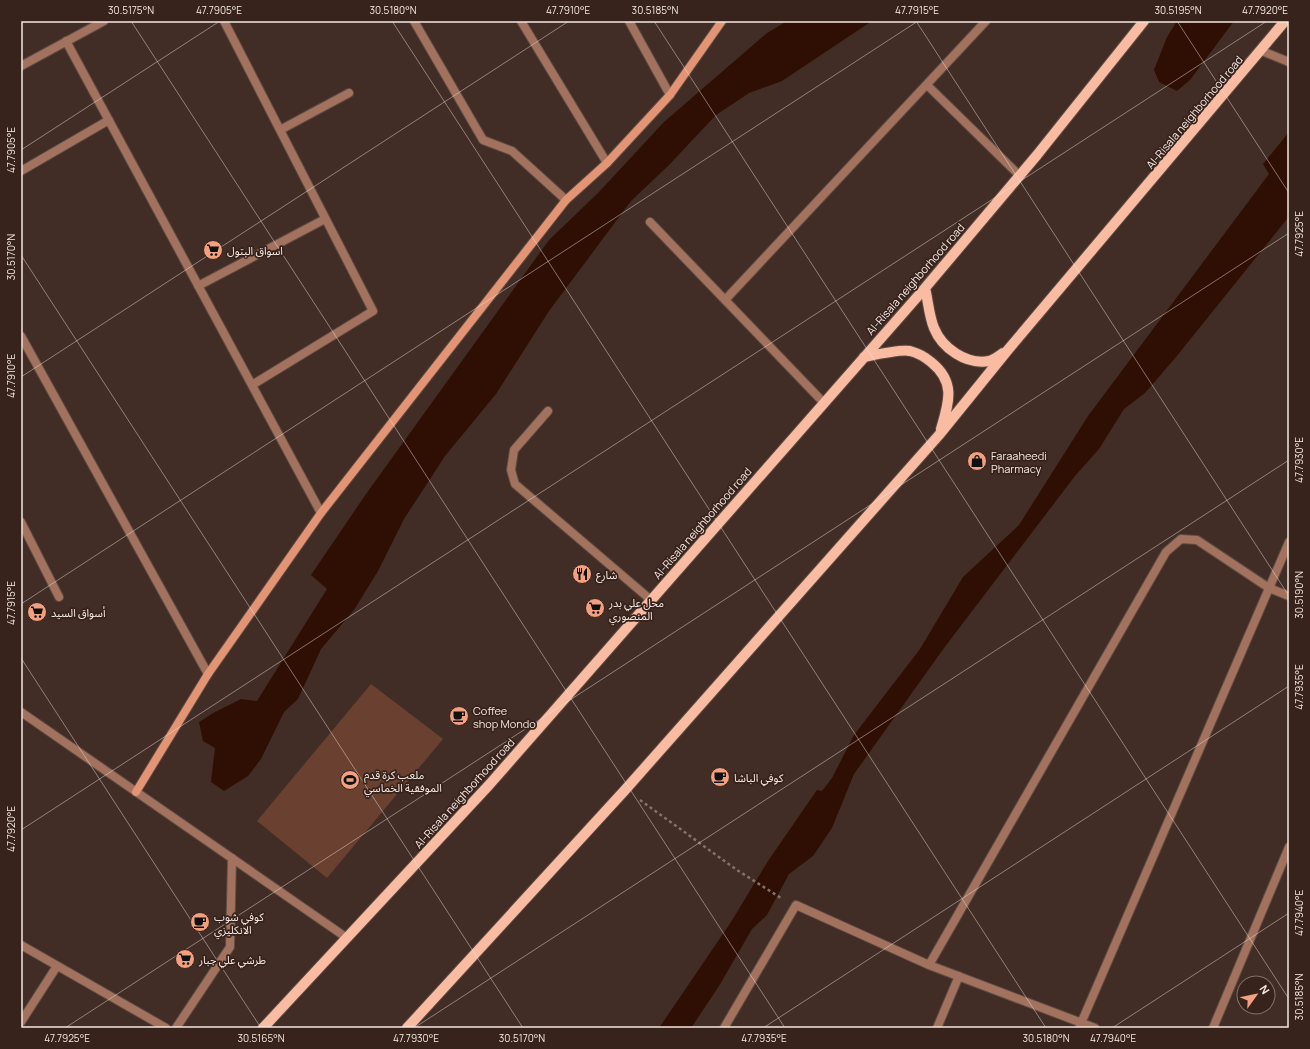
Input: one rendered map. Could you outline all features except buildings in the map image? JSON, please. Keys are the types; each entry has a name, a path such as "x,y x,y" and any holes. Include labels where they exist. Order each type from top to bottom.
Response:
{"main road":[{"name":"Al-Risala neighborhood road","path":"263,1028 489,785 925,288 1020,176 1123,50 1144,21"},
{"name":"Al-Risala neighborhood road","path":"407,1028 626,790 939,434 1007,351 1262,51 1285,21"},
{"path":"925,288 933,327 942,342 955,354 972,360 989,361 1007,351"},
{"path":"864,357 909,351 924,356 940,369 948,385 948,404 939,434"}],"street":[{"path":"21,66 104,21"},
{"path":"224,21 372,311 252,385"},
{"path":"414,21 483,140 512,151 566,200"},
{"path":"521,21 607,163"},
{"path":"629,21 670,95"},
{"path":"136,792 208,674 321,513 566,200 607,163 670,95 722,21"},
{"path":"724,300 986,21"},
{"path":"66,41 321,513"},
{"path":"1262,51 1289,62"},
{"path":"927,85 1020,176"},
{"path":"280,130 349,93"},
{"path":"21,171 109,120"},
{"path":"198,286 325,219"},
{"path":"650,222 824,403"},
{"path":"21,336 208,674"},
{"path":"548,411 514,450 511,470 515,484 651,600"},
{"path":"21,522 59,597"},
{"path":"929,965 1166,552 1181,539 1197,540 1269,588 1289,596"},
{"path":"1080,1025 1289,542"},
{"path":"21,712 347,938"},
{"path":"1213,1028 1289,847"},
{"path":"176,1028 230,947 232,858"},
{"path":"724,1028 796,905 929,965 1080,1025 1096,1028"},
{"path":"21,945 166,1028"},
{"path":"21,1022 57,966"},
{"path":"937,1028 959,976"}],"path":[{"path":"626,790 737,870 785,900"}],"shaded area":[{"path":"787,21 872,21 782,81 749,93 716,115 669,165 631,201 549,311 496,394 445,456 404,519 378,571 354,610 321,649 298,699 284,712 261,759 248,776 224,791 211,782 215,748 203,741 199,722 241,699 257,701 327,589 311,575 366,494 549,240 598,193 664,122 767,33"},
{"path":"1177,21 1234,21 1190,80 1177,91 1159,82 1154,70 1167,37"},
{"path":"1289,132 1289,205 1287,219 1176,357 1145,393 1124,409 1099,449 1075,476 944,648 854,774 832,828 813,856 789,874 767,915 752,929 719,986 691,1028 659,1028 731,922 768,861 817,790 822,791 832,778 854,735 920,649 963,577 1019,525 1088,416 1269,174 1263,164"},
{"name":"ملعب كرة قدم الموفقية الخماسي","path":"371,684 443,739 327,878 257,821"}],"place":[{"name":"اسواق البتول","path":"213,250"},
{"name":"Faraaheedi Pharmacy","path":"977,461"},
{"name":"شارع","path":"582,574"},
{"name":"محل علي بدر المنصوري","path":"595,608"},
{"name":"أسواق السيد","path":"37,612"},
{"name":"Coffee shop Mondo","path":"459,716"},
{"name":"كوفي الباشا","path":"720,777"},
{"name":"ملعب كرة قدم الموفقية الخماسي","path":"350,780"},
{"name":"كوفي شوب الانكليزي","path":"200,922"},
{"name":"طرشي علي جبار","path":"185,959"}]}
